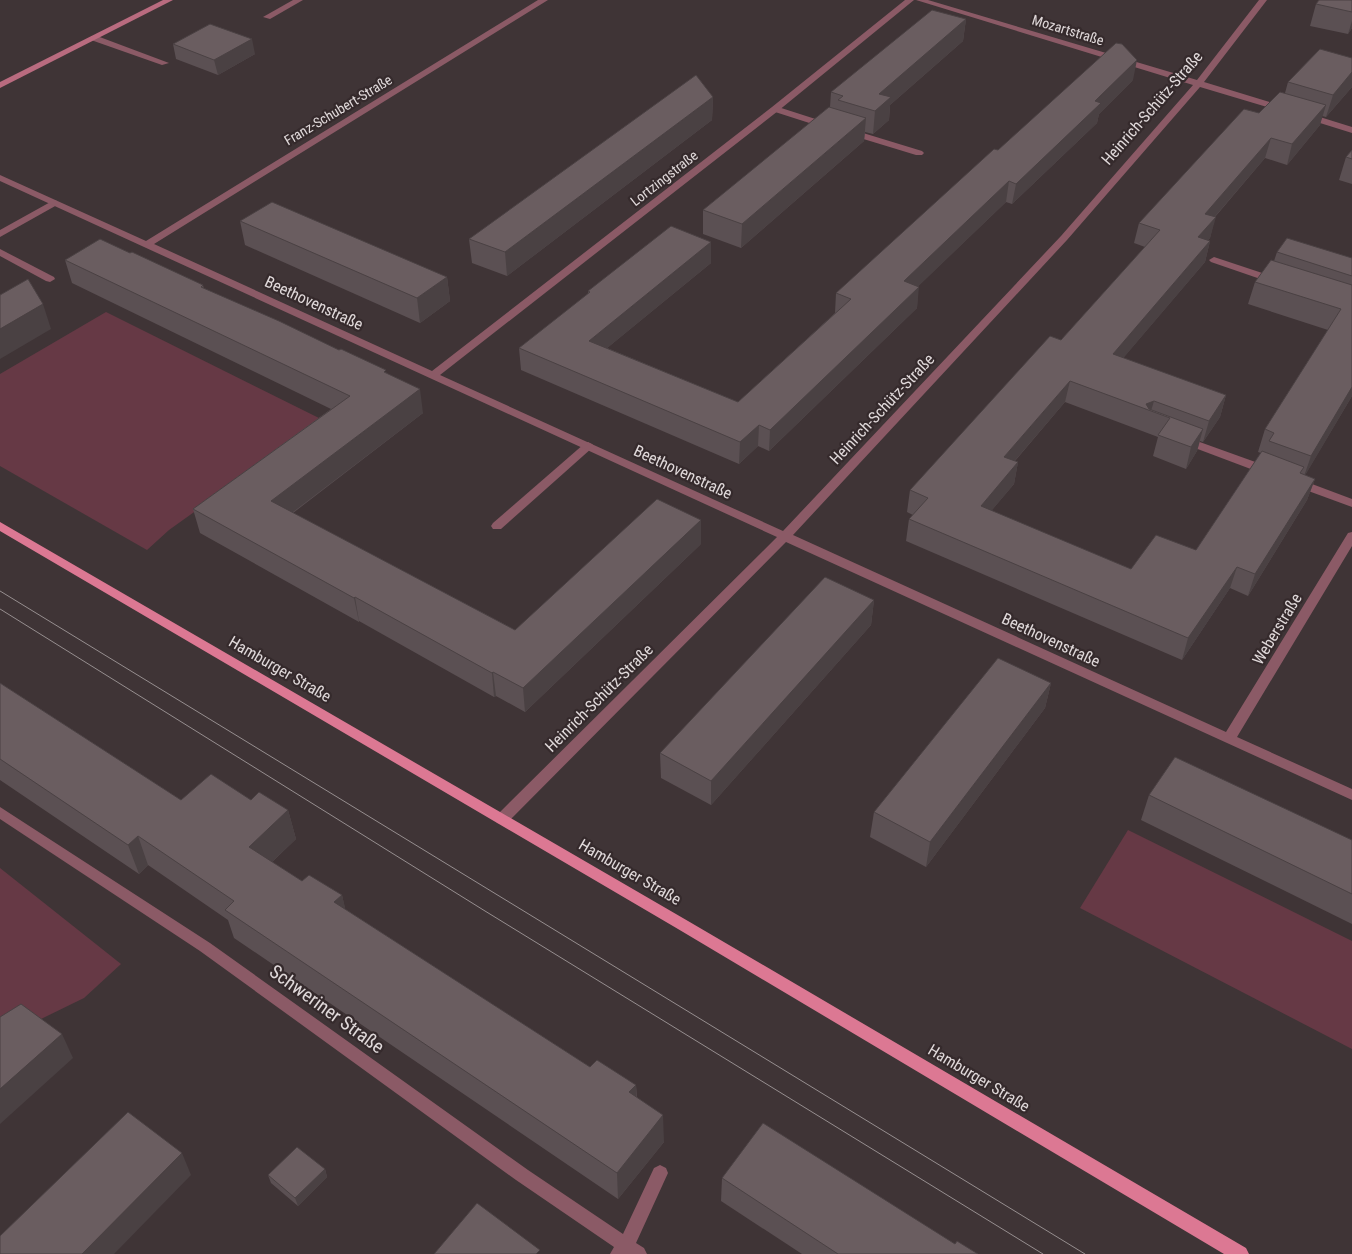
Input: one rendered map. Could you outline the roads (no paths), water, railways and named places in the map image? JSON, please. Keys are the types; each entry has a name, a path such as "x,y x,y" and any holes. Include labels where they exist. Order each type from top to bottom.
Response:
{"main road":[{"name":"Hamburger Straße","path":"0,526 1240,1254"}],"street":[{"path":"0,85 169,0"},
{"path":"267,17 299,0"},
{"name":"Franz-Schubert-Straße","path":"146,244 544,0"},
{"name":"Lortzingstraße","path":"433,376 775,109 910,0"},
{"name":"Mozartstraße","path":"920,0 1352,130"},
{"name":"Heinrich-Schütz-Straße","path":"502,819 786,536 1064,238 1199,83 1263,0"},
{"path":"94,38 165,63"},
{"path":"775,109 919,153"},
{"name":"Beethovenstraße","path":"0,178 1352,795"},
{"path":"0,234 54,203"},
{"path":"0,252 50,279"},
{"path":"1214,260 1288,284"},
{"path":"1176,437 1352,502"},
{"path":"497,526 588,446"},
{"name":"Weberstraße","path":"1229,739 1352,536"},
{"name":"Schweriner Straße","path":"0,812 205,947 628,1251 660,1173"}],"tram line":[{"path":"0,591 1085,1254"},
{"path":"0,609 485,911 1043,1254"}]}
